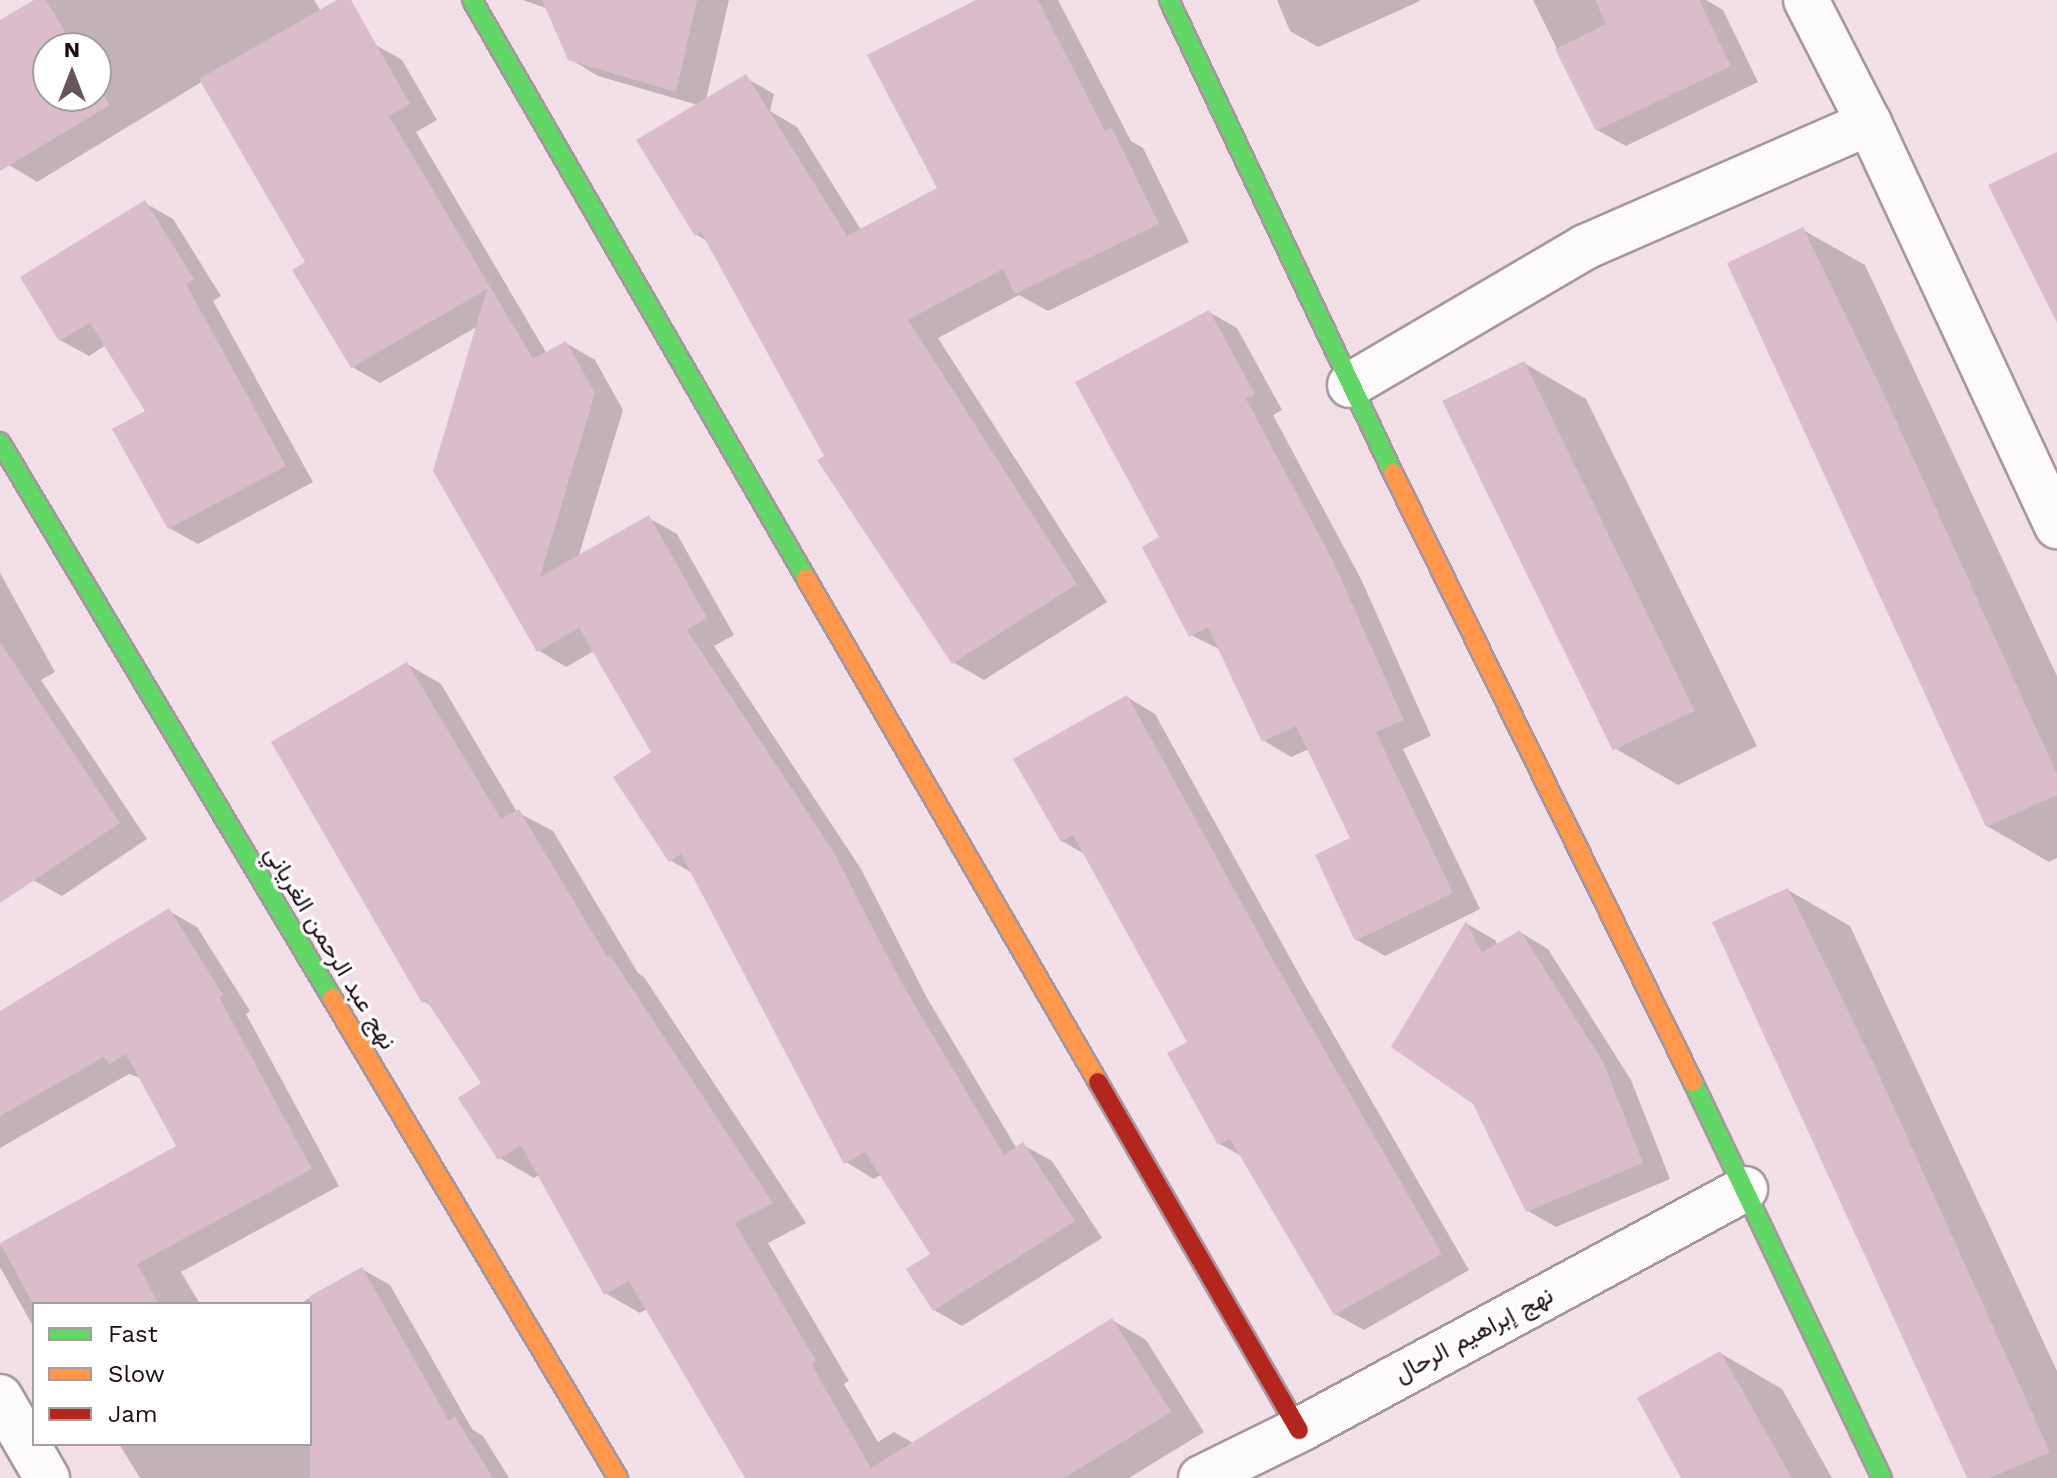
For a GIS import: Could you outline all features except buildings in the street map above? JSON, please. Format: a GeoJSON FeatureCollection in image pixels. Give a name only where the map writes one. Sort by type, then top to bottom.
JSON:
{"type":"FeatureCollection","features":[{"type":"Feature","properties":{"kind":"street"},"geometry":{"type":"LineString","coordinates":[[472,0],[1299,1430]]}},
{"type":"Feature","properties":{"kind":"street"},"geometry":{"type":"LineString","coordinates":[[1169,0],[1350,385],[1745,1189],[1882,1478]]}},
{"type":"Feature","properties":{"kind":"street"},"geometry":{"type":"LineString","coordinates":[[1806,0],[1869,123],[2057,526]]}},
{"type":"Feature","properties":{"kind":"street"},"geometry":{"type":"LineString","coordinates":[[1350,385],[1585,247],[1869,123]]}},
{"type":"Feature","properties":{"kind":"street","name":"نهج عبد الرحمن الغرياني"},"geometry":{"type":"LineString","coordinates":[[1,444],[618,1478]]}},
{"type":"Feature","properties":{"kind":"street","name":"نهج إبراهيم الرحال"},"geometry":{"type":"LineString","coordinates":[[1201,1478],[1256,1465],[1299,1430],[1745,1189]]}},
{"type":"Feature","properties":{"kind":"street"},"geometry":{"type":"LineString","coordinates":[[0,1397],[47,1478]]}},
{"type":"Feature","properties":{"kind":"traffic: fast"},"geometry":{"type":"LineString","coordinates":[[472,0],[806,578]]}},
{"type":"Feature","properties":{"kind":"traffic: fast"},"geometry":{"type":"LineString","coordinates":[[1169,0],[1393,473]]}},
{"type":"Feature","properties":{"kind":"traffic: fast"},"geometry":{"type":"LineString","coordinates":[[0,442],[332,998]]}},
{"type":"Feature","properties":{"kind":"traffic: fast"},"geometry":{"type":"LineString","coordinates":[[1693,1082],[1882,1478]]}},
{"type":"Feature","properties":{"kind":"traffic: slow"},"geometry":{"type":"LineString","coordinates":[[1393,473],[1693,1082]]}},
{"type":"Feature","properties":{"kind":"traffic: slow"},"geometry":{"type":"LineString","coordinates":[[806,578],[1098,1082]]}},
{"type":"Feature","properties":{"kind":"traffic: slow"},"geometry":{"type":"LineString","coordinates":[[332,998],[618,1478]]}},
{"type":"Feature","properties":{"kind":"traffic: jam"},"geometry":{"type":"LineString","coordinates":[[1098,1082],[1299,1430]]}}]}
